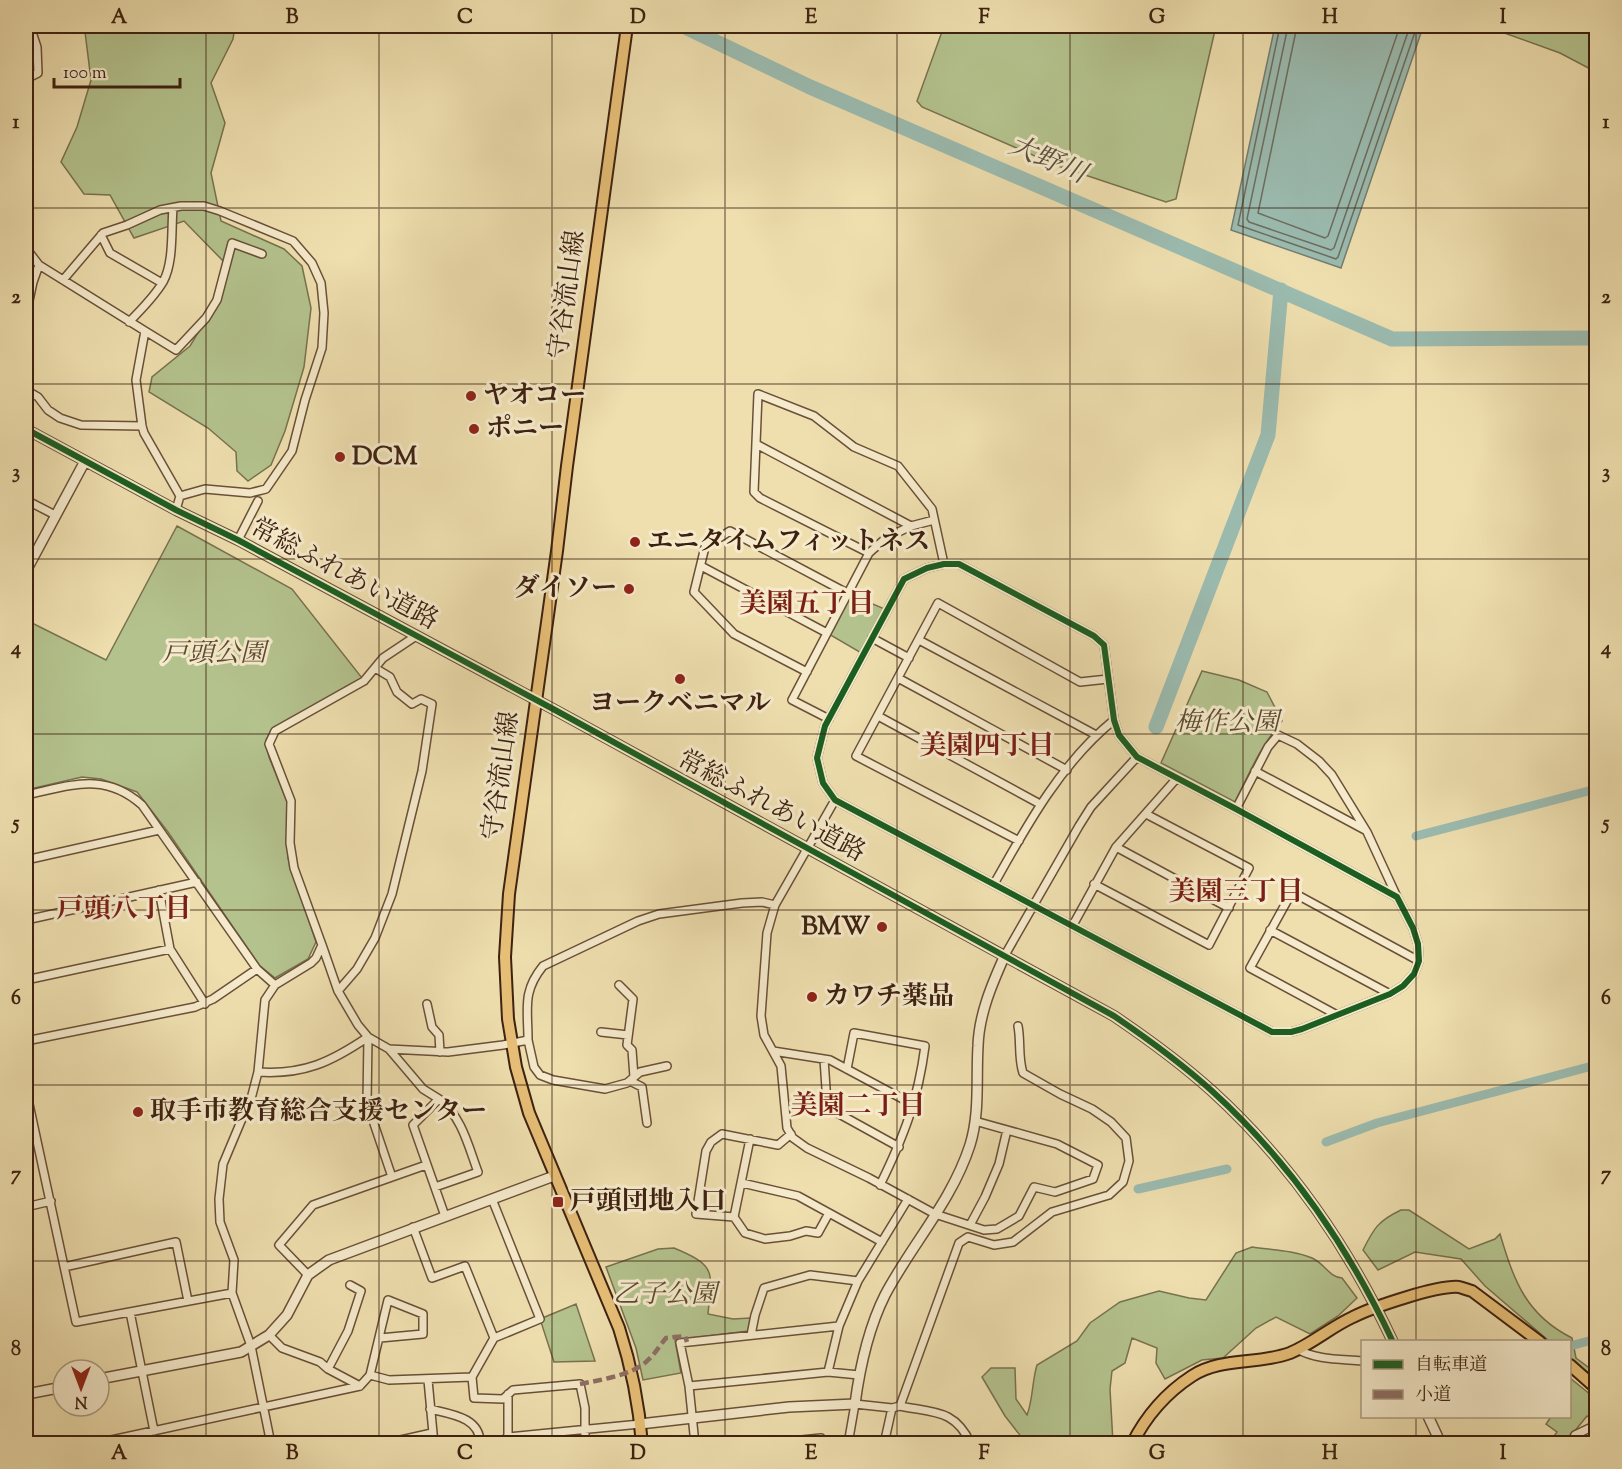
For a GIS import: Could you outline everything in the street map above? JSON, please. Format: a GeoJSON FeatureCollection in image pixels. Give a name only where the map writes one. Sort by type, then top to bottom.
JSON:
{"type":"FeatureCollection","features":[{"type":"Feature","properties":{"kind":"main road","name":"守谷流山線"},"geometry":{"type":"LineString","coordinates":[[627,26],[506,924],[506,998],[512,1044],[529,1113],[619,1328],[630,1367],[642,1443]]}},
{"type":"Feature","properties":{"kind":"main road"},"geometry":{"type":"LineString","coordinates":[[1131,1443],[1141,1426],[1161,1402],[1192,1376],[1206,1368],[1290,1353],[1353,1317],[1377,1307],[1447,1287],[1460,1287],[1480,1296],[1539,1340]]}},
{"type":"Feature","properties":{"kind":"main road"},"geometry":{"type":"LineString","coordinates":[[1571,1367],[1596,1389]]}},
{"type":"Feature","properties":{"kind":"street"},"geometry":{"type":"LineString","coordinates":[[26,79],[38,73],[37,47],[30,26]]}},
{"type":"Feature","properties":{"kind":"street"},"geometry":{"type":"LineString","coordinates":[[63,280],[103,233],[160,210],[181,206],[204,206],[293,241],[312,263],[321,283],[324,313],[322,348],[304,400],[292,451],[266,489],[250,494],[205,489],[180,496]]}},
{"type":"Feature","properties":{"kind":"street"},"geometry":{"type":"LineString","coordinates":[[129,322],[162,283],[168,267],[173,208]]}},
{"type":"Feature","properties":{"kind":"street"},"geometry":{"type":"LineString","coordinates":[[100,235],[110,253],[162,283]]}},
{"type":"Feature","properties":{"kind":"street"},"geometry":{"type":"LineString","coordinates":[[26,248],[39,265],[176,350],[206,318],[217,300],[232,243],[262,254]]}},
{"type":"Feature","properties":{"kind":"street"},"geometry":{"type":"LineString","coordinates":[[26,315],[39,265]]}},
{"type":"Feature","properties":{"kind":"street"},"geometry":{"type":"LineString","coordinates":[[145,331],[136,380],[142,426],[180,496],[176,510]]}},
{"type":"Feature","properties":{"kind":"street"},"geometry":{"type":"LineString","coordinates":[[26,390],[38,397],[48,410],[60,418],[81,425],[142,426]]}},
{"type":"Feature","properties":{"kind":"street"},"geometry":{"type":"LineString","coordinates":[[869,553],[760,498],[754,492],[758,394],[814,416],[854,447],[898,466],[932,509],[944,564]]}},
{"type":"Feature","properties":{"kind":"street","name":"常総ふれあい道路"},"geometry":{"type":"LineString","coordinates":[[26,429],[535,700],[1114,1016],[1170,1055],[1213,1092],[1275,1156],[1345,1251],[1377,1307],[1393,1340]]}},
{"type":"Feature","properties":{"kind":"street"},"geometry":{"type":"LineString","coordinates":[[756,444],[911,526]]}},
{"type":"Feature","properties":{"kind":"street"},"geometry":{"type":"LineString","coordinates":[[26,571],[85,461]]}},
{"type":"Feature","properties":{"kind":"street"},"geometry":{"type":"LineString","coordinates":[[26,500],[55,515]]}},
{"type":"Feature","properties":{"kind":"street"},"geometry":{"type":"LineString","coordinates":[[238,540],[258,501]]}},
{"type":"Feature","properties":{"kind":"street"},"geometry":{"type":"LineString","coordinates":[[829,719],[792,700],[869,553],[886,538],[911,526],[934,520]]}},
{"type":"Feature","properties":{"kind":"street"},"geometry":{"type":"LineString","coordinates":[[807,672],[734,634],[694,592],[705,547],[730,531],[848,593]]}},
{"type":"Feature","properties":{"kind":"street"},"geometry":{"type":"LineString","coordinates":[[1236,809],[1268,747],[1278,735],[1297,744],[1319,760],[1332,775],[1367,832],[1419,944],[1419,961],[1414,974],[1403,986],[1390,994],[1302,1029],[1291,1032],[1272,1032],[835,800],[823,783],[817,758],[821,738],[829,719],[904,579],[914,573],[944,564],[959,564],[1094,636],[1104,645],[1114,720],[1119,735],[1137,757],[1396,897]]}},
{"type":"Feature","properties":{"kind":"street"},"geometry":{"type":"LineString","coordinates":[[700,566],[827,633]]}},
{"type":"Feature","properties":{"kind":"street"},"geometry":{"type":"LineString","coordinates":[[1019,841],[856,756],[938,603],[1080,682],[1108,679]]}},
{"type":"Feature","properties":{"kind":"street"},"geometry":{"type":"LineString","coordinates":[[416,636],[383,658],[364,681],[275,731],[269,744],[291,801],[290,843],[294,868],[338,991],[358,1025],[368,1037],[389,1049],[423,1089],[451,1108],[478,1172],[435,1187]]}},
{"type":"Feature","properties":{"kind":"street"},"geometry":{"type":"LineString","coordinates":[[872,638],[909,658]]}},
{"type":"Feature","properties":{"kind":"street"},"geometry":{"type":"LineString","coordinates":[[919,640],[1096,735]]}},
{"type":"Feature","properties":{"kind":"street"},"geometry":{"type":"LineString","coordinates":[[338,991],[357,969],[375,938],[392,894],[422,771],[432,704],[421,699],[412,704],[398,692],[390,677],[375,668]]}},
{"type":"Feature","properties":{"kind":"street"},"geometry":{"type":"LineString","coordinates":[[898,678],[1067,771]]}},
{"type":"Feature","properties":{"kind":"street"},"geometry":{"type":"LineString","coordinates":[[878,716],[1040,804]]}},
{"type":"Feature","properties":{"kind":"street"},"geometry":{"type":"LineString","coordinates":[[994,884],[1040,804],[1096,735],[1114,720]]}},
{"type":"Feature","properties":{"kind":"street"},"geometry":{"type":"LineString","coordinates":[[848,1443],[859,1375],[870,1333],[886,1294],[964,1165],[975,1121],[980,1029],[988,995],[1005,955],[1091,807],[1137,757]]}},
{"type":"Feature","properties":{"kind":"street"},"geometry":{"type":"LineString","coordinates":[[1256,771],[1367,832]]}},
{"type":"Feature","properties":{"kind":"street"},"geometry":{"type":"LineString","coordinates":[[1073,925],[1116,847],[1177,778]]}},
{"type":"Feature","properties":{"kind":"street"},"geometry":{"type":"LineString","coordinates":[[26,795],[94,782],[108,784],[132,796],[142,804],[257,969],[274,985]]}},
{"type":"Feature","properties":{"kind":"street"},"geometry":{"type":"LineString","coordinates":[[835,800],[775,905],[767,933],[761,1016],[764,1035],[781,1066],[787,1128],[807,1148],[935,1214],[984,1230],[997,1229],[1019,1216],[1034,1187],[1054,1192],[1093,1179],[1098,1165],[1057,1144],[975,1121]]}},
{"type":"Feature","properties":{"kind":"street"},"geometry":{"type":"LineString","coordinates":[[1094,884],[1209,945],[1249,868],[1146,814]]}},
{"type":"Feature","properties":{"kind":"street"},"geometry":{"type":"LineString","coordinates":[[26,860],[159,830]]}},
{"type":"Feature","properties":{"kind":"street"},"geometry":{"type":"LineString","coordinates":[[1116,847],[1229,908]]}},
{"type":"Feature","properties":{"kind":"street"},"geometry":{"type":"LineString","coordinates":[[26,920],[197,882]]}},
{"type":"Feature","properties":{"kind":"street"},"geometry":{"type":"LineString","coordinates":[[159,890],[170,950],[205,1004]]}},
{"type":"Feature","properties":{"kind":"street"},"geometry":{"type":"LineString","coordinates":[[1337,1015],[1250,968],[1292,892],[1419,961]]}},
{"type":"Feature","properties":{"kind":"street"},"geometry":{"type":"LineString","coordinates":[[667,1066],[640,1072],[632,1079],[605,1089],[540,1076],[534,1067],[528,1040],[529,988],[533,978],[543,966],[638,921],[659,914],[742,903],[762,902],[775,905]]}},
{"type":"Feature","properties":{"kind":"street"},"geometry":{"type":"LineString","coordinates":[[1270,930],[1390,994]]}},
{"type":"Feature","properties":{"kind":"street"},"geometry":{"type":"LineString","coordinates":[[271,1443],[250,1346],[232,1293],[234,1260],[220,1222],[219,1199],[223,1164],[252,1095],[258,1072],[266,1000],[274,985],[311,963],[322,945]]}},
{"type":"Feature","properties":{"kind":"street"},"geometry":{"type":"LineString","coordinates":[[26,980],[170,950]]}},
{"type":"Feature","properties":{"kind":"street"},"geometry":{"type":"LineString","coordinates":[[26,1041],[205,1004],[257,969]]}},
{"type":"Feature","properties":{"kind":"street"},"geometry":{"type":"LineString","coordinates":[[620,985],[633,999],[627,1045],[632,1050],[632,1079]]}},
{"type":"Feature","properties":{"kind":"street"},"geometry":{"type":"LineString","coordinates":[[426,1004],[432,1027],[439,1035],[440,1052]]}},
{"type":"Feature","properties":{"kind":"street"},"geometry":{"type":"LineString","coordinates":[[884,1443],[959,1243],[968,1237],[994,1245],[1013,1242],[1052,1212],[1109,1195],[1123,1182],[1129,1161],[1126,1138],[1111,1122],[1092,1109],[1023,1073],[1020,1062],[1021,1043],[1018,1026]]}},
{"type":"Feature","properties":{"kind":"street"},"geometry":{"type":"LineString","coordinates":[[601,1032],[628,1035]]}},
{"type":"Feature","properties":{"kind":"street"},"geometry":{"type":"LineString","coordinates":[[848,1069],[854,1032],[925,1046],[914,1105],[899,1147],[879,1185]]}},
{"type":"Feature","properties":{"kind":"street"},"geometry":{"type":"LineString","coordinates":[[258,1072],[289,1073],[309,1068],[348,1051],[368,1037]]}},
{"type":"Feature","properties":{"kind":"street"},"geometry":{"type":"LineString","coordinates":[[368,1037],[367,1103],[392,1177]]}},
{"type":"Feature","properties":{"kind":"street"},"geometry":{"type":"LineString","coordinates":[[389,1049],[440,1052],[512,1044],[528,1040]]}},
{"type":"Feature","properties":{"kind":"street"},"geometry":{"type":"LineString","coordinates":[[773,1051],[824,1059],[848,1069],[914,1105]]}},
{"type":"Feature","properties":{"kind":"street"},"geometry":{"type":"LineString","coordinates":[[824,1059],[827,1103],[832,1110],[899,1147]]}},
{"type":"Feature","properties":{"kind":"street"},"geometry":{"type":"LineString","coordinates":[[632,1079],[642,1087],[647,1123]]}},
{"type":"Feature","properties":{"kind":"street"},"geometry":{"type":"LineString","coordinates":[[26,1090],[76,1322],[232,1293]]}},
{"type":"Feature","properties":{"kind":"street"},"geometry":{"type":"LineString","coordinates":[[439,1099],[413,1125],[445,1216]]}},
{"type":"Feature","properties":{"kind":"street"},"geometry":{"type":"LineString","coordinates":[[970,1225],[986,1197],[999,1164],[1007,1130]]}},
{"type":"Feature","properties":{"kind":"street"},"geometry":{"type":"LineString","coordinates":[[734,1217],[696,1214],[706,1151],[711,1142],[722,1134],[778,1145],[791,1134]]}},
{"type":"Feature","properties":{"kind":"street"},"geometry":{"type":"LineString","coordinates":[[750,1139],[734,1217],[745,1233],[765,1239],[790,1236],[806,1230],[818,1233],[829,1213]]}},
{"type":"Feature","properties":{"kind":"street"},"geometry":{"type":"LineString","coordinates":[[308,1275],[279,1245],[313,1205],[426,1165]]}},
{"type":"Feature","properties":{"kind":"street"},"geometry":{"type":"LineString","coordinates":[[111,1377],[241,1352],[269,1335],[286,1315],[308,1275],[329,1260],[554,1176]]}},
{"type":"Feature","properties":{"kind":"street"},"geometry":{"type":"LineString","coordinates":[[742,1183],[798,1196],[882,1242]]}},
{"type":"Feature","properties":{"kind":"street"},"geometry":{"type":"LineString","coordinates":[[492,1199],[540,1319],[494,1338],[472,1377],[474,1398],[503,1399],[513,1390],[580,1384],[585,1408],[585,1443]]}},
{"type":"Feature","properties":{"kind":"street"},"geometry":{"type":"LineString","coordinates":[[828,1372],[839,1326],[858,1281],[908,1199]]}},
{"type":"Feature","properties":{"kind":"street"},"geometry":{"type":"LineString","coordinates":[[26,1207],[51,1201]]}},
{"type":"Feature","properties":{"kind":"street"},"geometry":{"type":"LineString","coordinates":[[413,1227],[432,1278],[465,1266],[494,1338]]}},
{"type":"Feature","properties":{"kind":"street"},"geometry":{"type":"LineString","coordinates":[[64,1267],[176,1242],[188,1300]]}},
{"type":"Feature","properties":{"kind":"street"},"geometry":{"type":"LineString","coordinates":[[752,1335],[755,1315],[764,1287],[810,1275],[858,1281]]}},
{"type":"Feature","properties":{"kind":"street"},"geometry":{"type":"LineString","coordinates":[[328,1370],[348,1331],[361,1291],[350,1285]]}},
{"type":"Feature","properties":{"kind":"street"},"geometry":{"type":"LineString","coordinates":[[93,1443],[360,1386],[370,1375],[388,1300],[423,1314],[423,1334],[380,1338]]}},
{"type":"Feature","properties":{"kind":"street"},"geometry":{"type":"LineString","coordinates":[[130,1312],[154,1431]]}},
{"type":"Feature","properties":{"kind":"street"},"geometry":{"type":"LineString","coordinates":[[695,1443],[689,1386],[680,1342],[839,1326]]}},
{"type":"Feature","properties":{"kind":"street"},"geometry":{"type":"LineString","coordinates":[[269,1335],[282,1348],[320,1362],[328,1370],[360,1386]]}},
{"type":"Feature","properties":{"kind":"street"},"geometry":{"type":"LineString","coordinates":[[1297,1349],[1305,1354],[1323,1358],[1361,1361]]}},
{"type":"Feature","properties":{"kind":"street"},"geometry":{"type":"LineString","coordinates":[[689,1386],[828,1372],[859,1375]]}},
{"type":"Feature","properties":{"kind":"street"},"geometry":{"type":"LineString","coordinates":[[370,1375],[389,1380],[472,1377]]}},
{"type":"Feature","properties":{"kind":"street"},"geometry":{"type":"LineString","coordinates":[[26,1376],[26,1396],[51,1390]]}},
{"type":"Feature","properties":{"kind":"street"},"geometry":{"type":"LineString","coordinates":[[428,1380],[434,1443]]}},
{"type":"Feature","properties":{"kind":"street"},"geometry":{"type":"LineString","coordinates":[[508,1394],[508,1440],[585,1429],[789,1407],[855,1404],[896,1407],[950,1416],[958,1422],[971,1443]]}},
{"type":"Feature","properties":{"kind":"street"},"geometry":{"type":"LineString","coordinates":[[430,1410],[460,1416],[474,1425],[481,1439],[480,1443]]}},
{"type":"Feature","properties":{"kind":"street"},"geometry":{"type":"LineString","coordinates":[[1429,1418],[1441,1443]]}},
{"type":"Feature","properties":{"kind":"street"},"geometry":{"type":"LineString","coordinates":[[1570,1443],[1575,1435],[1596,1425]]}},
{"type":"Feature","properties":{"kind":"street"},"geometry":{"type":"LineString","coordinates":[[383,1443],[432,1433]]}},
{"type":"Feature","properties":{"kind":"street"},"geometry":{"type":"LineString","coordinates":[[546,1434],[546,1443]]}},
{"type":"Feature","properties":{"kind":"street"},"geometry":{"type":"LineString","coordinates":[[762,1443],[821,1438],[817,1443]]}},
{"type":"Feature","properties":{"kind":"green space"},"geometry":{"type":"Polygon","coordinates":[[[88,26],[235,26],[233,39],[211,83],[225,123],[211,173],[221,221],[284,249],[302,266],[311,308],[304,367],[285,431],[271,465],[248,481],[237,471],[236,452],[208,428],[149,392],[152,377],[190,346],[212,310],[227,265],[184,221],[134,238],[110,195],[84,194],[61,162],[77,127],[91,80],[85,32],[88,26]]]}},
{"type":"Feature","properties":{"kind":"green space"},"geometry":{"type":"Polygon","coordinates":[[[944,26],[1216,26],[1176,199],[1166,202],[1058,166],[922,107],[917,101],[944,26]]]}},
{"type":"Feature","properties":{"kind":"green space"},"geometry":{"type":"Polygon","coordinates":[[[1485,26],[1596,26],[1596,72],[1560,53],[1485,26]]]}},
{"type":"Feature","properties":{"kind":"green space","name":"戸頭公園"},"geometry":{"type":"Polygon","coordinates":[[[177,526],[292,589],[362,678],[272,729],[266,740],[269,757],[288,804],[288,858],[316,942],[308,959],[275,978],[259,965],[168,832],[137,792],[101,779],[82,777],[26,790],[26,620],[106,660],[177,526]]]}},
{"type":"Feature","properties":{"kind":"green space"},"geometry":{"type":"Polygon","coordinates":[[[847,593],[887,610],[863,654],[827,633],[847,593]]]}},
{"type":"Feature","properties":{"kind":"green space","name":"梅作公園"},"geometry":{"type":"Polygon","coordinates":[[[1202,671],[1239,680],[1267,692],[1282,721],[1250,770],[1235,802],[1161,763],[1202,671]]]}},
{"type":"Feature","properties":{"kind":"green space"},"geometry":{"type":"Polygon","coordinates":[[[1401,1210],[1409,1210],[1469,1249],[1495,1239],[1500,1234],[1511,1267],[1524,1295],[1543,1319],[1572,1338],[1576,1358],[1596,1373],[1596,1379],[1571,1359],[1571,1340],[1548,1340],[1485,1286],[1461,1259],[1415,1252],[1378,1270],[1363,1250],[1370,1236],[1387,1218],[1401,1210]]]}},
{"type":"Feature","properties":{"kind":"green space"},"geometry":{"type":"Polygon","coordinates":[[[1252,1247],[1290,1252],[1312,1258],[1337,1277],[1342,1278],[1357,1298],[1338,1316],[1310,1334],[1276,1317],[1256,1328],[1223,1358],[1202,1360],[1165,1379],[1156,1363],[1157,1348],[1132,1338],[1125,1363],[1112,1371],[1110,1389],[1113,1443],[1026,1443],[1005,1416],[982,1377],[991,1368],[1015,1368],[1016,1399],[1027,1415],[1037,1365],[1077,1341],[1090,1323],[1120,1302],[1159,1291],[1206,1300],[1236,1253],[1252,1247]]]}},
{"type":"Feature","properties":{"kind":"green space","name":"乙子公園"},"geometry":{"type":"Polygon","coordinates":[[[674,1248],[698,1260],[709,1272],[708,1314],[733,1319],[750,1318],[749,1331],[675,1340],[681,1373],[643,1380],[636,1348],[606,1267],[658,1249],[674,1248]]]}},
{"type":"Feature","properties":{"kind":"green space"},"geometry":{"type":"Polygon","coordinates":[[[576,1304],[595,1361],[554,1362],[540,1319],[576,1304]]]}},
{"type":"Feature","properties":{"kind":"green space"},"geometry":{"type":"Polygon","coordinates":[[[1571,1379],[1596,1399],[1596,1422],[1587,1416],[1565,1443],[1549,1443],[1557,1432],[1546,1424],[1550,1418],[1571,1418],[1571,1379]]]}},
{"type":"Feature","properties":{"kind":"water"},"geometry":{"type":"Polygon","coordinates":[[[1275,26],[1423,27],[1341,268],[1231,230],[1275,26]]]}},
{"type":"Feature","properties":{"kind":"waterway","name":"大野川"},"geometry":{"type":"LineString","coordinates":[[683,26],[810,87],[1392,339],[1596,338]]}},
{"type":"Feature","properties":{"kind":"waterway"},"geometry":{"type":"LineString","coordinates":[[1156,727],[1268,435],[1281,290]]}},
{"type":"Feature","properties":{"kind":"waterway"},"geometry":{"type":"LineString","coordinates":[[1416,836],[1596,789]]}},
{"type":"Feature","properties":{"kind":"waterway"},"geometry":{"type":"LineString","coordinates":[[1326,1142],[1377,1123],[1596,1065]]}},
{"type":"Feature","properties":{"kind":"waterway"},"geometry":{"type":"LineString","coordinates":[[1138,1189],[1227,1169]]}},
{"type":"Feature","properties":{"kind":"waterway"},"geometry":{"type":"LineString","coordinates":[[1571,1346],[1596,1339]]}},
{"type":"Feature","properties":{"kind":"marked path"},"geometry":{"type":"LineString","coordinates":[[580,1384],[634,1370],[651,1358],[666,1338],[685,1336],[687,1342]]}},
{"type":"Feature","properties":{"kind":"cycle path"},"geometry":{"type":"LineString","coordinates":[[26,429],[555,710],[1114,1016],[1212,1091],[1240,1118],[1292,1176],[1337,1240],[1376,1307],[1392,1340]]}},
{"type":"Feature","properties":{"kind":"cycle path"},"geometry":{"type":"LineString","coordinates":[[944,564],[959,564],[1094,636],[1104,645],[1114,720],[1119,735],[1137,757],[1397,897],[1413,928],[1418,944],[1419,961],[1414,974],[1403,986],[1390,994],[1302,1029],[1291,1032],[1272,1032],[835,800],[823,783],[817,758],[825,726],[904,579],[927,568],[944,564]]}},
{"type":"Feature","properties":{"kind":"place","name":"ヤオコー"},"geometry":{"type":"Point","coordinates":[471,396]}},
{"type":"Feature","properties":{"kind":"place","name":"ポニー"},"geometry":{"type":"Point","coordinates":[474,429]}},
{"type":"Feature","properties":{"kind":"place","name":"DCM"},"geometry":{"type":"Point","coordinates":[340,457]}},
{"type":"Feature","properties":{"kind":"place","name":"エニタイムフィットネス"},"geometry":{"type":"Point","coordinates":[635,542]}},
{"type":"Feature","properties":{"kind":"place","name":"ダイソー"},"geometry":{"type":"Point","coordinates":[629,589]}},
{"type":"Feature","properties":{"kind":"place","name":"ヨークベニマル"},"geometry":{"type":"Point","coordinates":[680,679]}},
{"type":"Feature","properties":{"kind":"place","name":"BMW"},"geometry":{"type":"Point","coordinates":[882,927]}},
{"type":"Feature","properties":{"kind":"place","name":"カワチ薬品"},"geometry":{"type":"Point","coordinates":[812,997]}},
{"type":"Feature","properties":{"kind":"place","name":"取手市教育総合支援センター"},"geometry":{"type":"Point","coordinates":[138,1112]}},
{"type":"Feature","properties":{"kind":"place","name":"戸頭団地入口"},"geometry":{"type":"Point","coordinates":[558,1202]}},
{"type":"Feature","properties":{"kind":"district","name":"美園五丁目"},"geometry":{"type":"Point","coordinates":[807,605]}},
{"type":"Feature","properties":{"kind":"district","name":"美園四丁目"},"geometry":{"type":"Point","coordinates":[987,747]}},
{"type":"Feature","properties":{"kind":"district","name":"美園三丁目"},"geometry":{"type":"Point","coordinates":[1236,893]}},
{"type":"Feature","properties":{"kind":"district","name":"戸頭八丁目"},"geometry":{"type":"Point","coordinates":[124,910]}},
{"type":"Feature","properties":{"kind":"district","name":"美園二丁目"},"geometry":{"type":"Point","coordinates":[858,1107]}}]}
